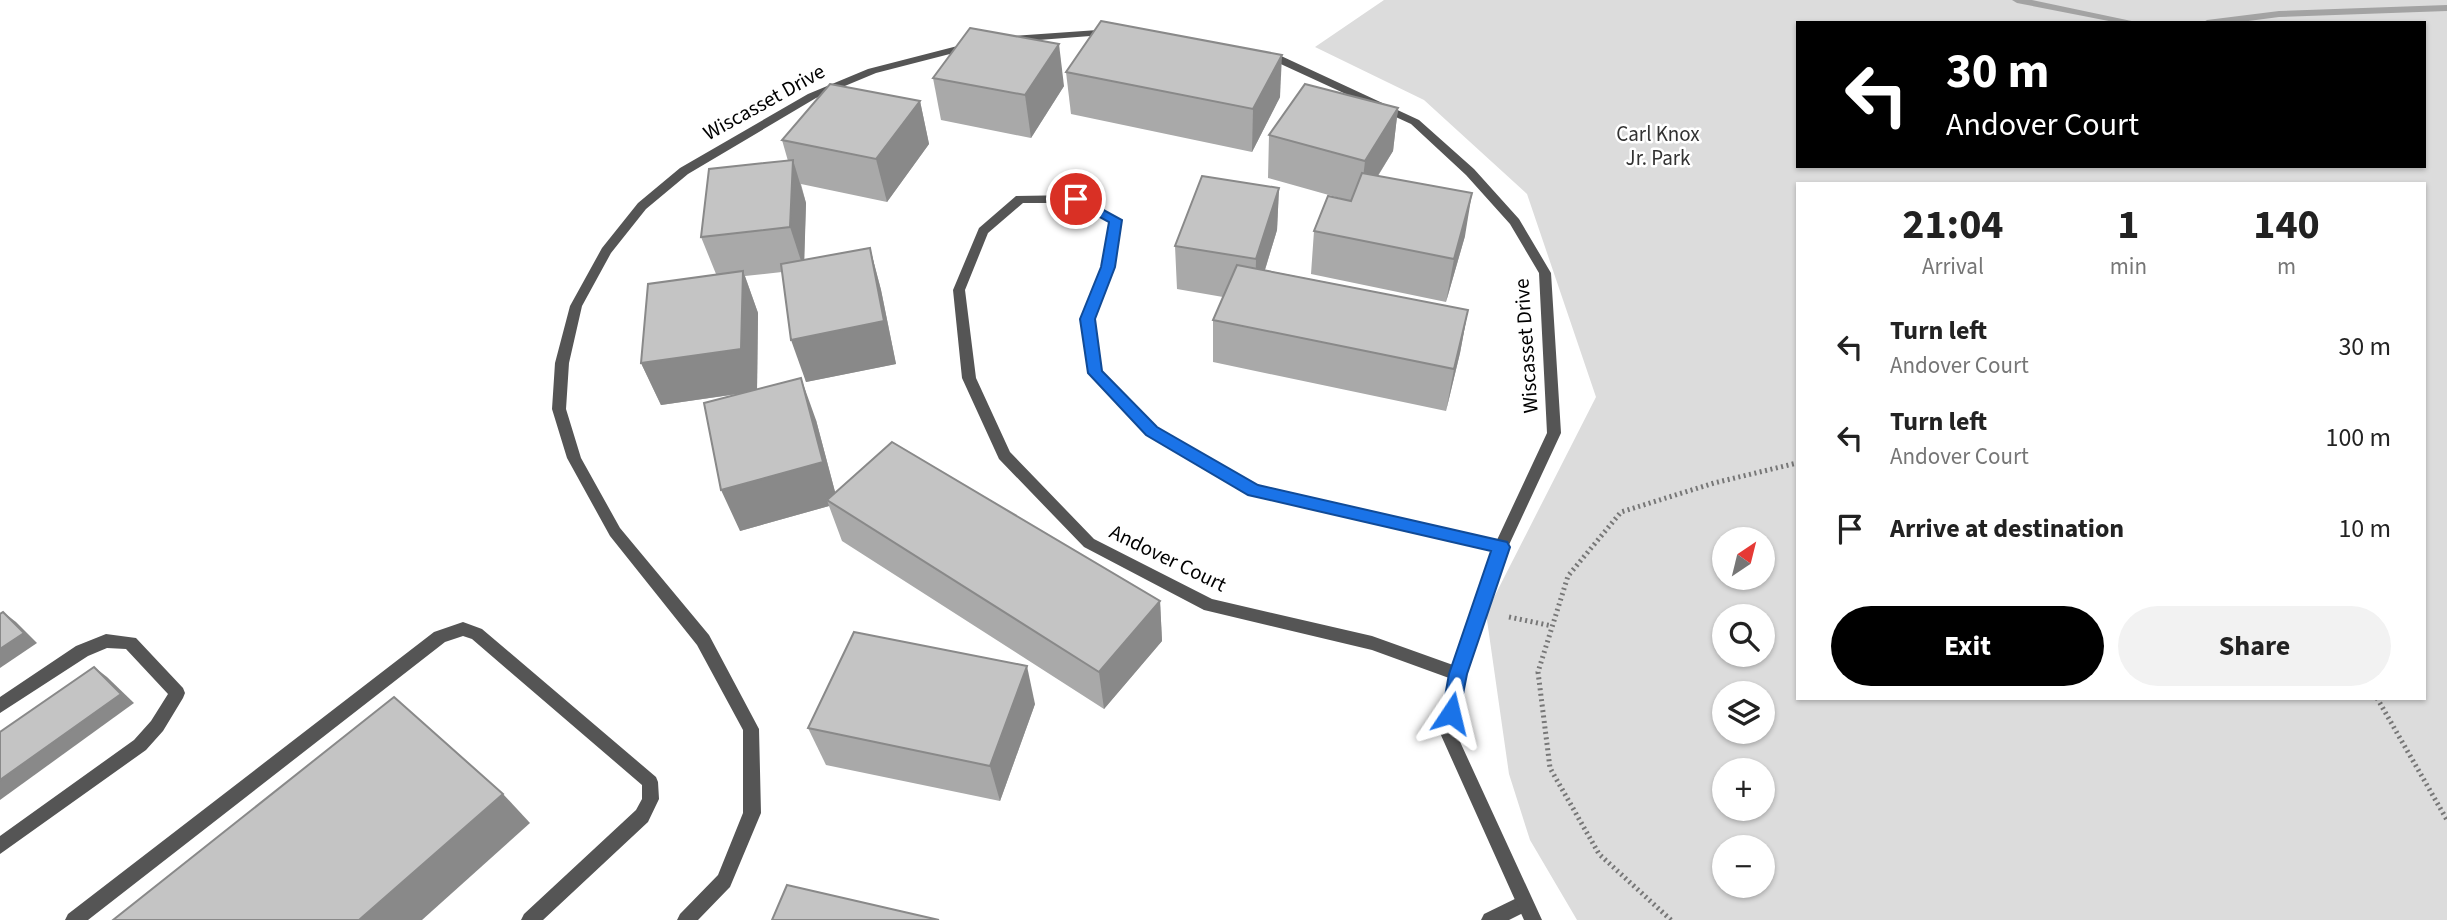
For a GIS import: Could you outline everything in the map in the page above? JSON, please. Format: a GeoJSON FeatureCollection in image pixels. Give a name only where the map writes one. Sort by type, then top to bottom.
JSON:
{"type":"FeatureCollection","features":[{"type":"Feature","properties":{"kind":"street","name":"Wiscasset Drive"},"geometry":{"type":"LineString","coordinates":[[687,920],[724,881],[752,813],[751,729],[703,640],[615,532],[574,458],[559,409],[562,363],[576,306],[606,251],[642,206],[684,171],[812,96],[872,71],[943,51],[1015,37],[1124,32]]}},
{"type":"Feature","properties":{"kind":"street","name":"Wiscasset Drive"},"geometry":{"type":"LineString","coordinates":[[1249,53],[1275,57],[1415,122],[1470,172],[1515,222],[1545,273],[1554,433],[1501,547],[1458,674],[1448,733],[1528,912]]}},
{"type":"Feature","properties":{"kind":"street","name":"Andover Court"},"geometry":{"type":"LineString","coordinates":[[1458,674],[1371,643],[1209,606],[1089,543],[1004,454],[969,378],[959,290],[983,230],[1020,199],[1076,199],[1116,220],[1108,267],[1087,319],[1095,373],[1152,431],[1254,491],[1501,547]]}},
{"type":"Feature","properties":{"kind":"street"},"geometry":{"type":"LineString","coordinates":[[74,920],[440,637],[463,629],[477,634],[650,782],[650,799],[642,816],[530,920]]}},
{"type":"Feature","properties":{"kind":"street"},"geometry":{"type":"LineString","coordinates":[[0,706],[82,651],[106,641],[130,643],[177,693],[157,726],[140,744],[0,846]]}},
{"type":"Feature","properties":{"kind":"street"},"geometry":{"type":"LineString","coordinates":[[1489,920],[1528,912]]}},
{"type":"Feature","properties":{"kind":"path"},"geometry":{"type":"LineString","coordinates":[[1671,920],[1599,854],[1549,768],[1538,672],[1568,576],[1621,512],[1714,483],[1796,463]]}},
{"type":"Feature","properties":{"kind":"path"},"geometry":{"type":"LineString","coordinates":[[1479,611],[1552,626]]}},
{"type":"Feature","properties":{"kind":"path"},"geometry":{"type":"LineString","coordinates":[[2378,700],[2447,820]]}},
{"type":"Feature","properties":{"kind":"green space","name":"Carl Knox Jr. Park"},"geometry":{"type":"Polygon","coordinates":[[[1384,0],[2447,0],[2447,920],[1577,920],[1530,840],[1509,774],[1486,613],[1596,397],[1527,194],[1424,100],[1315,47],[1384,0]]]}},
{"type":"Feature","properties":{"kind":"building"},"geometry":{"type":"Polygon","coordinates":[[[1101,21],[1282,55],[1253,109],[1066,72],[1101,21]]]}},
{"type":"Feature","properties":{"kind":"building"},"geometry":{"type":"Polygon","coordinates":[[[970,28],[1059,44],[1025,95],[933,78],[970,28]]]}},
{"type":"Feature","properties":{"kind":"building"},"geometry":{"type":"Polygon","coordinates":[[[830,84],[920,101],[876,159],[782,140],[830,84]]]}},
{"type":"Feature","properties":{"kind":"building"},"geometry":{"type":"Polygon","coordinates":[[[1305,84],[1398,108],[1365,161],[1269,135],[1305,84]]]}},
{"type":"Feature","properties":{"kind":"building"},"geometry":{"type":"Polygon","coordinates":[[[793,160],[790,227],[701,237],[709,169],[793,160]]]}},
{"type":"Feature","properties":{"kind":"building"},"geometry":{"type":"Polygon","coordinates":[[[1362,173],[1472,193],[1454,259],[1314,231],[1328,196],[1351,201],[1362,173]]]}},
{"type":"Feature","properties":{"kind":"building"},"geometry":{"type":"Polygon","coordinates":[[[1202,176],[1279,188],[1256,259],[1175,246],[1202,176]]]}},
{"type":"Feature","properties":{"kind":"building"},"geometry":{"type":"Polygon","coordinates":[[[870,248],[884,321],[791,340],[781,264],[870,248]]]}},
{"type":"Feature","properties":{"kind":"building"},"geometry":{"type":"Polygon","coordinates":[[[1237,265],[1468,310],[1454,369],[1213,320],[1237,265]]]}},
{"type":"Feature","properties":{"kind":"building"},"geometry":{"type":"Polygon","coordinates":[[[743,271],[741,349],[641,363],[648,284],[743,271]]]}},
{"type":"Feature","properties":{"kind":"building"},"geometry":{"type":"Polygon","coordinates":[[[801,378],[823,462],[721,490],[704,403],[801,378]]]}},
{"type":"Feature","properties":{"kind":"building"},"geometry":{"type":"Polygon","coordinates":[[[892,442],[1160,601],[1099,672],[827,500],[892,442]]]}},
{"type":"Feature","properties":{"kind":"building"},"geometry":{"type":"Polygon","coordinates":[[[3,612],[24,633],[0,649],[0,614],[3,612]]]}},
{"type":"Feature","properties":{"kind":"building"},"geometry":{"type":"Polygon","coordinates":[[[854,632],[1027,666],[990,766],[808,728],[854,632]]]}},
{"type":"Feature","properties":{"kind":"building"},"geometry":{"type":"Polygon","coordinates":[[[94,667],[121,694],[0,780],[0,732],[94,667]]]}},
{"type":"Feature","properties":{"kind":"building"},"geometry":{"type":"Polygon","coordinates":[[[394,697],[503,794],[359,920],[113,920],[394,697]]]}},
{"type":"Feature","properties":{"kind":"building"},"geometry":{"type":"Polygon","coordinates":[[[787,885],[939,920],[772,920],[787,885]]]}},
{"type":"Feature","properties":{"kind":"waterway"},"geometry":{"type":"LineString","coordinates":[[2017,0],[2126,21]]}},
{"type":"Feature","properties":{"kind":"waterway"},"geometry":{"type":"LineString","coordinates":[[2223,21],[2279,14],[2447,8]]}},
{"type":"Feature","properties":{"kind":"route"},"geometry":{"type":"LineString","coordinates":[[1076,199],[1116,220],[1108,267],[1087,319],[1095,373],[1152,431],[1254,491],[1501,547],[1458,674],[1451,713]]}}]}
